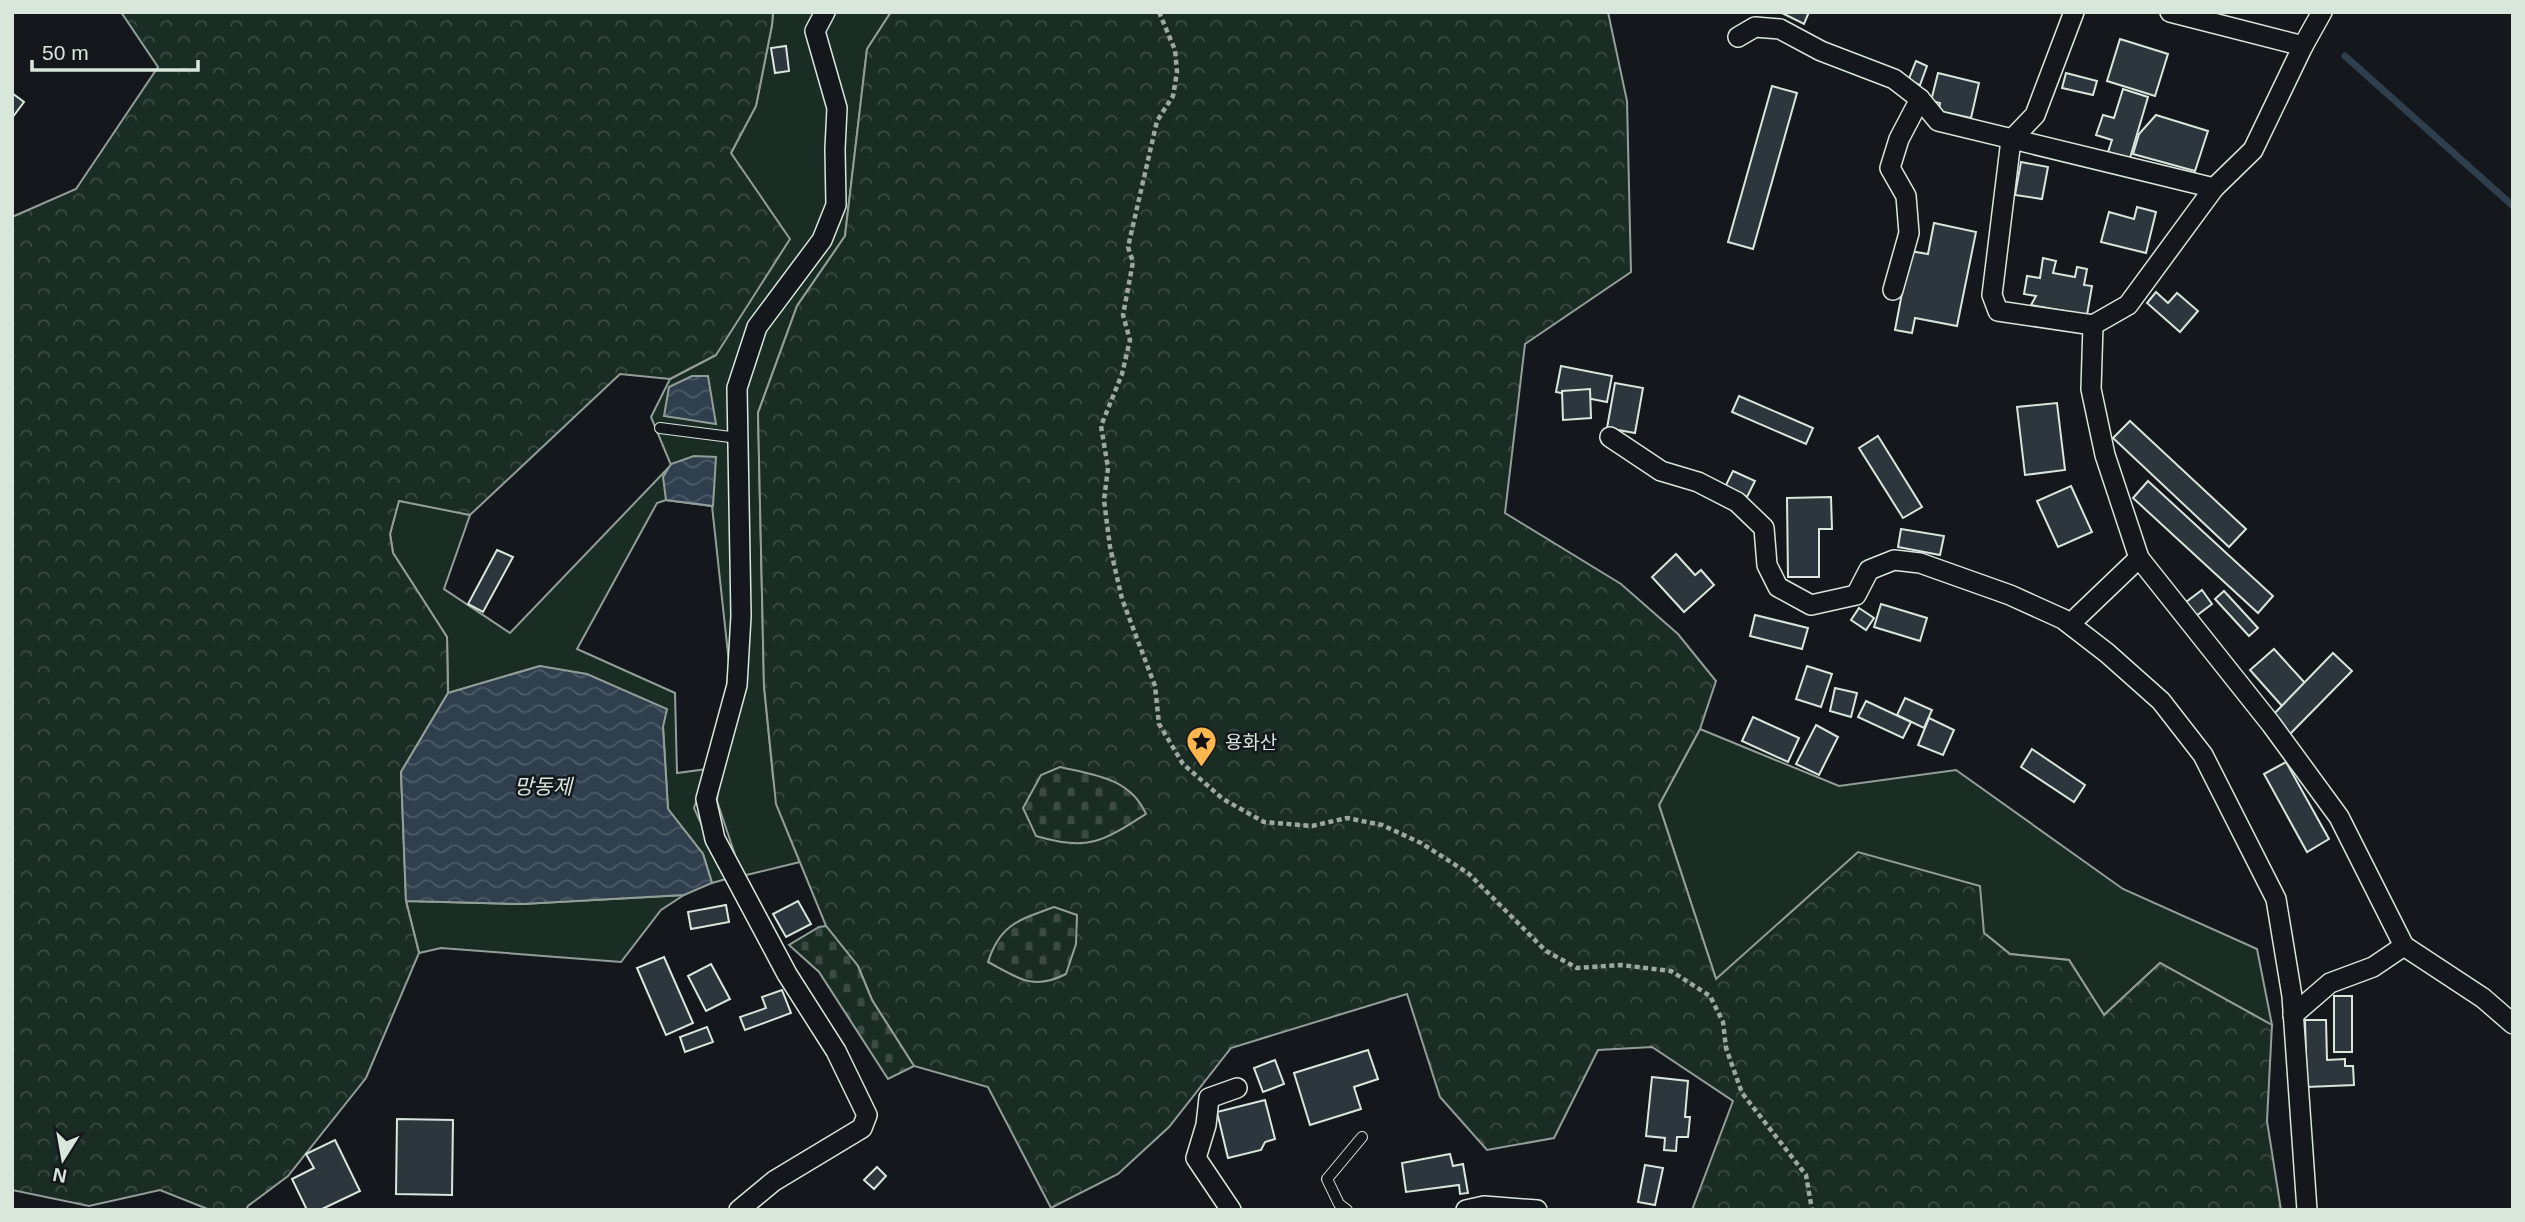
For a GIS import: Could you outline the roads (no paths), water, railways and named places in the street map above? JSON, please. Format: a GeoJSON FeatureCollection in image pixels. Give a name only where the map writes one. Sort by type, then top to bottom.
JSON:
{"type":"FeatureCollection","features":[{"type":"Feature","properties":{"kind":"street"},"geometry":{"type":"LineString","coordinates":[[739,1210],[774,1181],[862,1128],[867,1115],[836,1051],[787,974],[715,839],[706,799],[737,685],[741,616],[737,388],[757,327],[822,240],[836,205],[837,108],[815,31],[825,12]]}},
{"type":"Feature","properties":{"kind":"street"},"geometry":{"type":"LineString","coordinates":[[2074,12],[2035,115],[2011,140],[1992,295],[1998,311],[2093,326],[2128,305],[2214,188],[2253,150],[2322,12]]}},
{"type":"Feature","properties":{"kind":"street"},"geometry":{"type":"LineString","coordinates":[[2170,12],[2303,46]]}},
{"type":"Feature","properties":{"kind":"street"},"geometry":{"type":"LineString","coordinates":[[1738,37],[1755,27],[1780,29],[1821,51],[1894,79],[1920,99],[1938,121],[2214,188]]}},
{"type":"Feature","properties":{"kind":"street"},"geometry":{"type":"LineString","coordinates":[[1893,290],[1909,233],[1906,195],[1890,168],[1899,139],[1920,99]]}},
{"type":"Feature","properties":{"kind":"street"},"geometry":{"type":"LineString","coordinates":[[2093,326],[2091,389],[2105,455],[2139,558],[2271,724],[2339,817],[2404,946],[2483,998],[2513,1024]]}},
{"type":"Feature","properties":{"kind":"street"},"geometry":{"type":"LineString","coordinates":[[1610,437],[1661,471],[1698,482],[1737,502],[1764,528],[1767,565],[1778,587],[1811,605],[1856,595],[1869,570],[1894,560],[1920,563],[2010,595],[2070,624],[2161,701],[2203,755],[2276,900],[2292,996],[2307,1210]]}},
{"type":"Feature","properties":{"kind":"street"},"geometry":{"type":"LineString","coordinates":[[2070,624],[2139,558]]}},
{"type":"Feature","properties":{"kind":"street"},"geometry":{"type":"LineString","coordinates":[[2292,1015],[2330,983],[2373,967],[2404,946]]}},
{"type":"Feature","properties":{"kind":"street"},"geometry":{"type":"LineString","coordinates":[[1231,1210],[1196,1158],[1206,1125],[1209,1098],[1237,1088]]}},
{"type":"Feature","properties":{"kind":"street"},"geometry":{"type":"LineString","coordinates":[[1466,1210],[1484,1206],[1537,1210]]}},
{"type":"Feature","properties":{"kind":"lane"},"geometry":{"type":"LineString","coordinates":[[660,428],[738,438]]}},
{"type":"Feature","properties":{"kind":"lane"},"geometry":{"type":"LineString","coordinates":[[1347,1210],[1339,1204],[1327,1179],[1362,1137]]}},
{"type":"Feature","properties":{"kind":"water"},"geometry":{"type":"Polygon","coordinates":[[[692,376],[708,376],[716,424],[664,416],[669,387],[692,376]]]}},
{"type":"Feature","properties":{"kind":"water"},"geometry":{"type":"Polygon","coordinates":[[[694,456],[716,457],[713,506],[666,500],[663,477],[671,464],[694,456]]]}},
{"type":"Feature","properties":{"kind":"water","name":"망동제"},"geometry":{"type":"Polygon","coordinates":[[[540,666],[587,674],[667,709],[663,727],[668,809],[703,854],[712,883],[684,895],[522,904],[406,901],[401,772],[448,693],[540,666]]]}},
{"type":"Feature","properties":{"kind":"waterway"},"geometry":{"type":"LineString","coordinates":[[2345,56],[2513,206]]}},
{"type":"Feature","properties":{"kind":"place","name":"용화산"},"geometry":{"type":"Point","coordinates":[1202,769]}}]}
